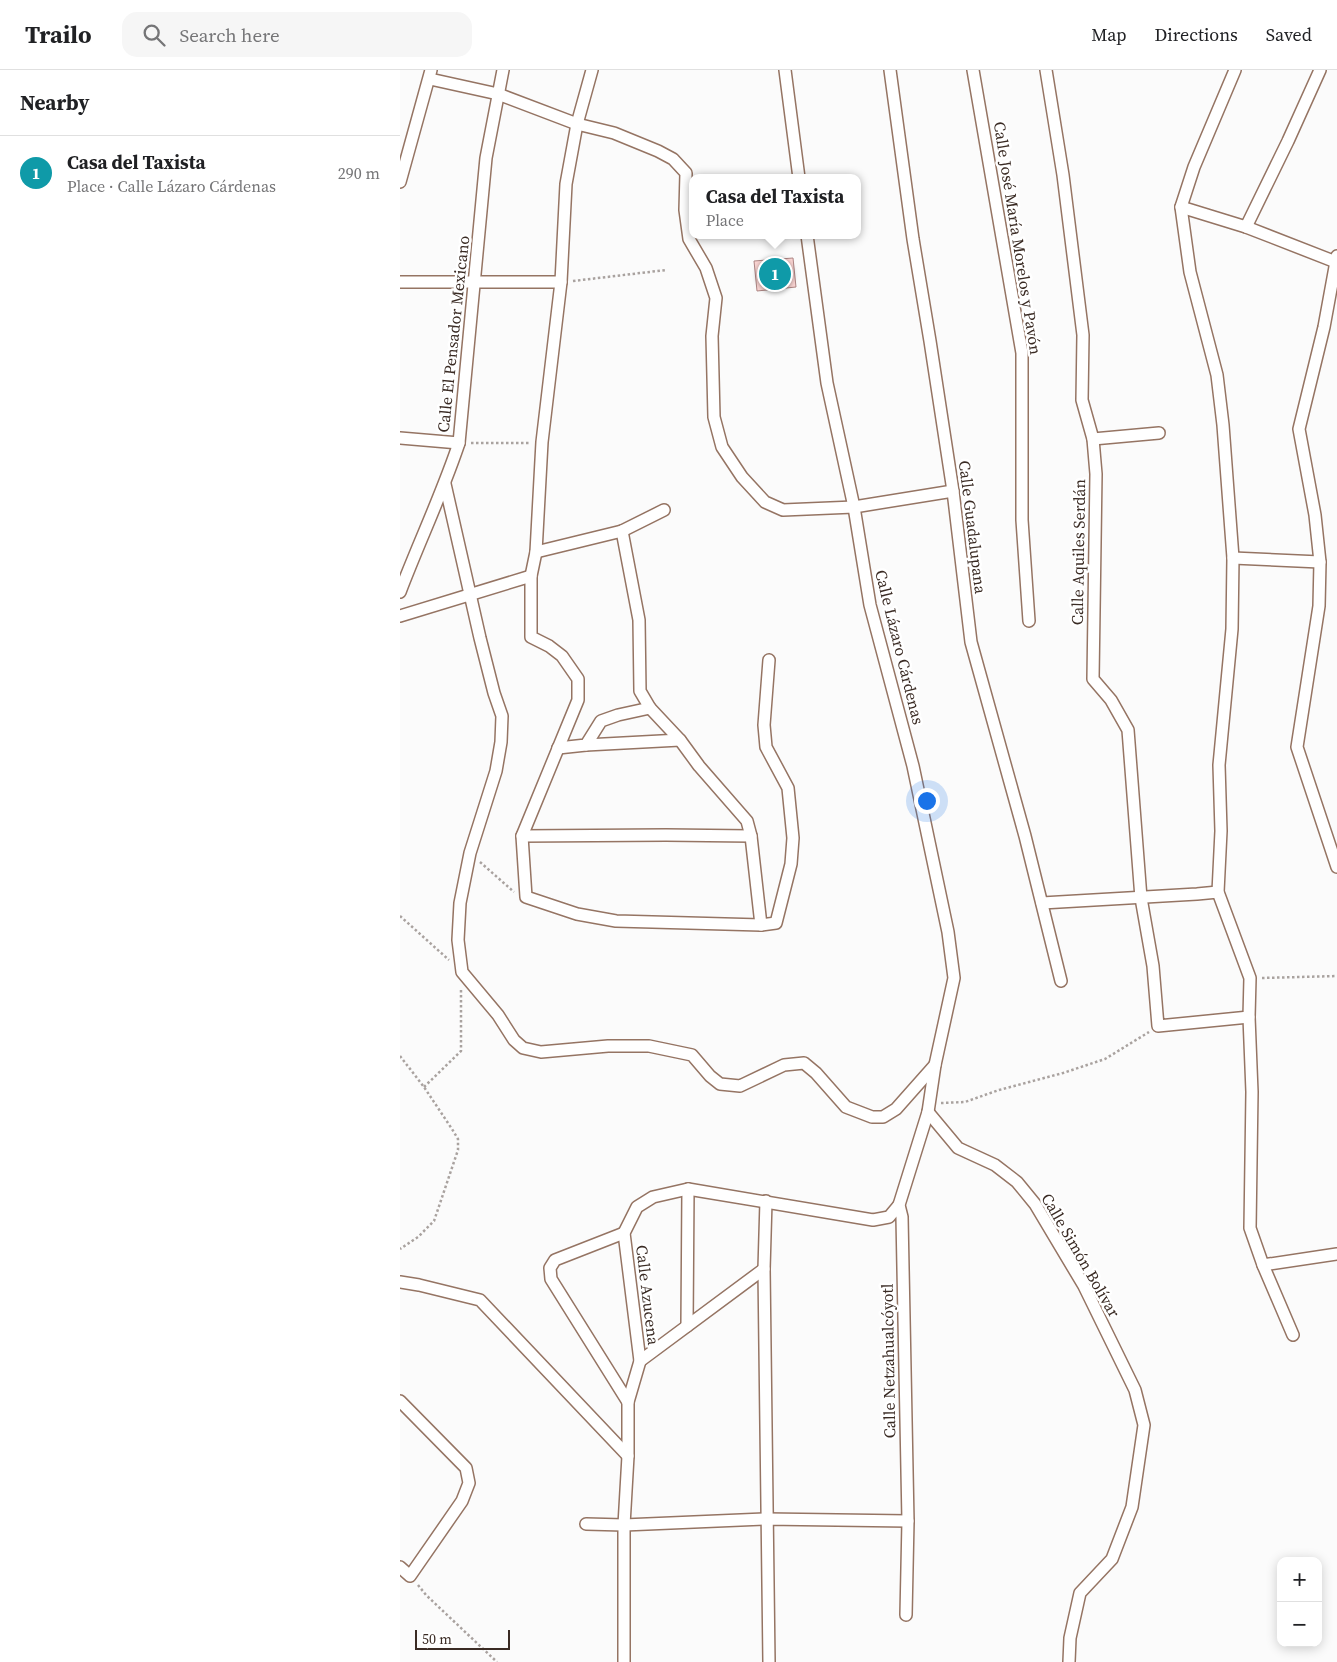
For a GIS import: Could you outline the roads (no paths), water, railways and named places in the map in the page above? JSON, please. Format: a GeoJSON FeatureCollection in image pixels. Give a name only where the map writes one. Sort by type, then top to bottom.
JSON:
{"type":"FeatureCollection","features":[{"type":"Feature","properties":{"kind":"street","name":"Calle El Pensador Mexicano"},"geometry":{"type":"LineString","coordinates":[[400,592],[429,517],[445,484],[459,444],[486,158],[503,70]]}},
{"type":"Feature","properties":{"kind":"street"},"geometry":{"type":"LineString","coordinates":[[592,70],[577,124],[566,184],[561,282],[542,442],[536,552],[531,576],[531,637],[549,646],[562,656],[578,679],[578,700],[522,836],[526,897],[577,914],[616,921],[776,923],[791,864],[793,838],[788,788],[766,746],[764,724],[769,660]]}},
{"type":"Feature","properties":{"kind":"street"},"geometry":{"type":"LineString","coordinates":[[785,70],[798,174]]}},
{"type":"Feature","properties":{"kind":"street","name":"Calle Guadalupana"},"geometry":{"type":"LineString","coordinates":[[890,70],[913,239],[953,491],[971,642],[1042,902],[1061,981]]}},
{"type":"Feature","properties":{"kind":"street","name":"Calle José María Morelos y Pavón"},"geometry":{"type":"LineString","coordinates":[[973,70],[1022,353],[1022,520],[1029,621]]}},
{"type":"Feature","properties":{"kind":"street","name":"Calle Aquiles Serdán"},"geometry":{"type":"LineString","coordinates":[[1046,70],[1063,175],[1083,335],[1082,400],[1093,439],[1096,474],[1093,679],[1111,700],[1128,730],[1141,898],[1153,966],[1158,1026],[1249,1018]]}},
{"type":"Feature","properties":{"kind":"street"},"geometry":{"type":"LineString","coordinates":[[1235,70],[1194,167],[1181,207],[1190,272],[1217,375],[1223,425],[1233,558],[1232,629],[1219,765],[1221,831],[1218,892],[1250,978],[1249,1018],[1252,1092],[1250,1228],[1263,1265],[1293,1335]]}},
{"type":"Feature","properties":{"kind":"street"},"geometry":{"type":"LineString","coordinates":[[1246,227],[1320,70]]}},
{"type":"Feature","properties":{"kind":"street"},"geometry":{"type":"LineString","coordinates":[[400,182],[430,74],[498,94],[577,124],[614,133],[658,151],[673,160],[686,173],[685,210],[689,240],[706,268],[716,298],[712,336],[714,417],[722,448],[742,477],[765,502],[783,510],[854,506],[953,491]]}},
{"type":"Feature","properties":{"kind":"street"},"geometry":{"type":"LineString","coordinates":[[1181,207],[1246,227],[1336,259],[1324,328],[1299,429],[1315,515],[1320,562],[1319,606],[1297,747],[1337,867]]}},
{"type":"Feature","properties":{"kind":"street","name":"Calle Lázaro Cárdenas"},"geometry":{"type":"LineString","coordinates":[[808,239],[827,383],[854,506],[870,605],[913,766],[948,932],[954,978],[934,1065],[928,1108]]}},
{"type":"Feature","properties":{"kind":"street"},"geometry":{"type":"LineString","coordinates":[[400,282],[561,282]]}},
{"type":"Feature","properties":{"kind":"street"},"geometry":{"type":"LineString","coordinates":[[1093,439],[1159,433]]}},
{"type":"Feature","properties":{"kind":"street"},"geometry":{"type":"LineString","coordinates":[[400,438],[459,444]]}},
{"type":"Feature","properties":{"kind":"street"},"geometry":{"type":"LineString","coordinates":[[445,484],[480,638],[502,716],[502,742],[496,771],[470,853],[460,903],[458,940],[462,972],[498,1015],[514,1040],[523,1048],[541,1052],[608,1046],[650,1046],[692,1055],[710,1076],[720,1084],[740,1086],[784,1066],[804,1063],[816,1073],[846,1107],[872,1117],[882,1117],[896,1109],[934,1065]]}},
{"type":"Feature","properties":{"kind":"street"},"geometry":{"type":"LineString","coordinates":[[536,552],[622,531],[664,510]]}},
{"type":"Feature","properties":{"kind":"street"},"geometry":{"type":"LineString","coordinates":[[622,531],[639,620],[640,691],[650,708],[680,740],[699,766],[747,821],[751,836],[761,924]]}},
{"type":"Feature","properties":{"kind":"street"},"geometry":{"type":"LineString","coordinates":[[1233,558],[1320,562]]}},
{"type":"Feature","properties":{"kind":"street"},"geometry":{"type":"LineString","coordinates":[[400,616],[531,576]]}},
{"type":"Feature","properties":{"kind":"street"},"geometry":{"type":"LineString","coordinates":[[586,745],[601,721],[650,708]]}},
{"type":"Feature","properties":{"kind":"street"},"geometry":{"type":"LineString","coordinates":[[558,748],[680,740]]}},
{"type":"Feature","properties":{"kind":"street"},"geometry":{"type":"LineString","coordinates":[[522,836],[751,836]]}},
{"type":"Feature","properties":{"kind":"street"},"geometry":{"type":"LineString","coordinates":[[1042,902],[1141,898],[1218,892]]}},
{"type":"Feature","properties":{"kind":"street","name":"Calle Netzahualcóyotl"},"geometry":{"type":"LineString","coordinates":[[906,1615],[908,1521],[902,1217],[899,1205],[928,1108]]}},
{"type":"Feature","properties":{"kind":"street","name":"Calle Simón Bolívar"},"geometry":{"type":"LineString","coordinates":[[928,1108],[958,1148],[996,1165],[1016,1182],[1035,1204],[1084,1286],[1135,1390],[1144,1426],[1132,1506],[1112,1559],[1080,1593],[1070,1638],[1069,1662]]}},
{"type":"Feature","properties":{"kind":"street"},"geometry":{"type":"LineString","coordinates":[[687,1326],[688,1189]]}},
{"type":"Feature","properties":{"kind":"street","name":"Calle Azucena"},"geometry":{"type":"LineString","coordinates":[[624,1662],[624,1525],[628,1456],[628,1402],[640,1361],[624,1233],[637,1208],[653,1197],[688,1189],[873,1220],[889,1218],[899,1205]]}},
{"type":"Feature","properties":{"kind":"street"},"geometry":{"type":"LineString","coordinates":[[766,1201],[764,1269],[769,1662]]}},
{"type":"Feature","properties":{"kind":"street"},"geometry":{"type":"LineString","coordinates":[[624,1233],[555,1260],[550,1268],[551,1279],[628,1402]]}},
{"type":"Feature","properties":{"kind":"street"},"geometry":{"type":"LineString","coordinates":[[1263,1265],[1337,1254]]}},
{"type":"Feature","properties":{"kind":"street"},"geometry":{"type":"LineString","coordinates":[[640,1361],[764,1269]]}},
{"type":"Feature","properties":{"kind":"street"},"geometry":{"type":"LineString","coordinates":[[400,1282],[419,1284],[480,1300],[628,1456]]}},
{"type":"Feature","properties":{"kind":"street"},"geometry":{"type":"LineString","coordinates":[[400,1401],[466,1468],[469,1484],[462,1501],[410,1576],[400,1567]]}},
{"type":"Feature","properties":{"kind":"street"},"geometry":{"type":"LineString","coordinates":[[586,1524],[624,1525],[766,1519],[908,1521]]}},
{"type":"Feature","properties":{"kind":"place","name":"Casa del Taxista"},"geometry":{"type":"Point","coordinates":[775,274]}}]}
